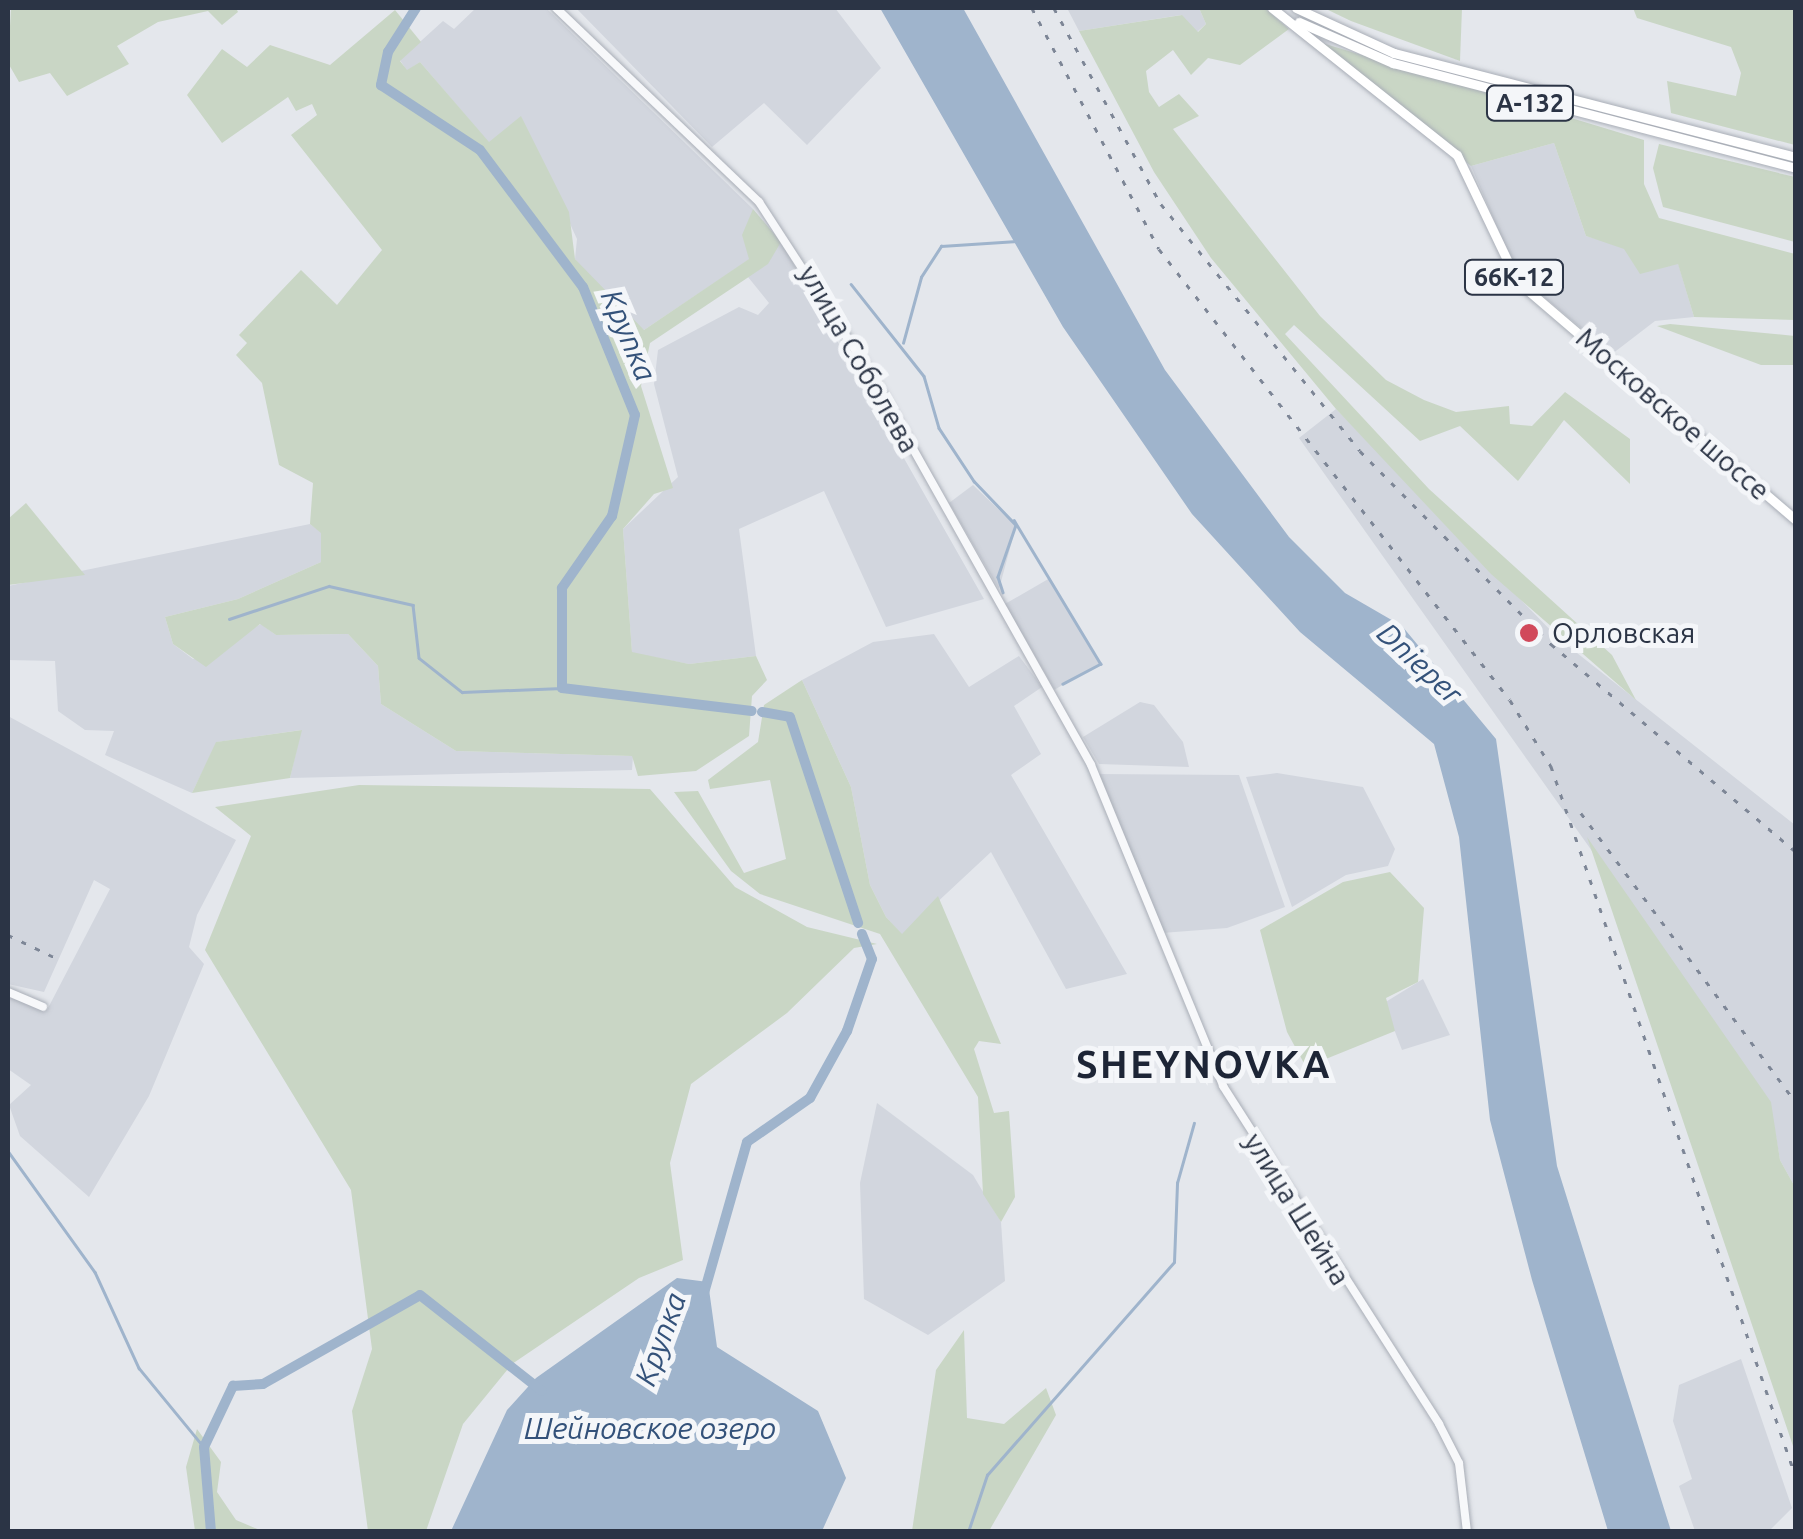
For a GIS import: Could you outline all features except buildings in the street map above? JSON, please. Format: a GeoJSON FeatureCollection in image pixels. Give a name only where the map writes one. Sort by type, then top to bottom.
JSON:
{"type":"FeatureCollection","features":[{"type":"Feature","properties":{"kind":"main road","name":"А-132"},"geometry":{"type":"LineString","coordinates":[[1274,8],[1393,64],[1796,168]]}},
{"type":"Feature","properties":{"kind":"main road","name":"Московское шоссе"},"geometry":{"type":"LineString","coordinates":[[1274,8],[1457,155],[1516,281],[1796,520]]}},
{"type":"Feature","properties":{"kind":"main road","name":"А-132"},"geometry":{"type":"LineString","coordinates":[[1296,8],[1394,53],[1796,157]]}},
{"type":"Feature","properties":{"kind":"street","name":"улица Соболева"},"geometry":{"type":"LineString","coordinates":[[556,8],[782,229],[1091,766]]}},
{"type":"Feature","properties":{"kind":"street","name":"улица Шейна"},"geometry":{"type":"LineString","coordinates":[[1091,766],[1222,1086],[1439,1424],[1459,1463],[1468,1532]]}},
{"type":"Feature","properties":{"kind":"street"},"geometry":{"type":"LineString","coordinates":[[8,992],[43,1007]]}},
{"type":"Feature","properties":{"kind":"shaded area"},"geometry":{"type":"Polygon","coordinates":[[[476,8],[546,8],[753,209],[750,259],[644,330],[610,306],[575,259],[577,239],[521,117],[489,143],[420,62],[407,71],[400,60],[443,21],[454,29],[476,8]]]}},
{"type":"Feature","properties":{"kind":"shaded area"},"geometry":{"type":"Polygon","coordinates":[[[576,8],[835,8],[881,68],[807,145],[764,103],[712,147],[576,8]]]}},
{"type":"Feature","properties":{"kind":"shaded area"},"geometry":{"type":"Polygon","coordinates":[[[1067,8],[1199,8],[1206,24],[1197,32],[1181,15],[1079,31],[1067,8]]]}},
{"type":"Feature","properties":{"kind":"shaded area"},"geometry":{"type":"Polygon","coordinates":[[[1554,143],[1586,236],[1678,263],[1694,317],[1655,321],[1612,354],[1517,274],[1471,166],[1554,143]]]}},
{"type":"Feature","properties":{"kind":"shaded area"},"geometry":{"type":"Polygon","coordinates":[[[781,242],[984,599],[886,627],[824,491],[739,529],[756,656],[689,664],[632,653],[623,529],[678,477],[654,384],[658,350],[739,307],[758,315],[769,303],[748,277],[781,242]]]}},
{"type":"Feature","properties":{"kind":"shaded area"},"geometry":{"type":"Polygon","coordinates":[[[1336,409],[1558,638],[1795,825],[1795,1187],[1780,1160],[1770,1102],[1299,438],[1336,409]]]}},
{"type":"Feature","properties":{"kind":"shaded area"},"geometry":{"type":"Polygon","coordinates":[[[973,485],[1016,526],[999,589],[949,503],[973,485]]]}},
{"type":"Feature","properties":{"kind":"shaded area"},"geometry":{"type":"Polygon","coordinates":[[[310,524],[321,532],[321,562],[238,599],[165,617],[173,644],[193,659],[261,624],[276,635],[348,634],[378,666],[381,704],[456,751],[633,756],[632,770],[290,778],[301,730],[217,742],[192,793],[105,755],[114,731],[85,730],[58,711],[55,661],[8,660],[8,586],[310,524]]]}},
{"type":"Feature","properties":{"kind":"shaded area"},"geometry":{"type":"Polygon","coordinates":[[[1050,578],[1100,664],[1054,690],[1005,604],[1050,578]]]}},
{"type":"Feature","properties":{"kind":"shaded area"},"geometry":{"type":"Polygon","coordinates":[[[934,634],[969,687],[1019,656],[1042,687],[1014,706],[1041,754],[1011,775],[1127,974],[1066,989],[991,852],[902,935],[886,917],[870,885],[851,787],[802,680],[873,642],[934,634]]]}},
{"type":"Feature","properties":{"kind":"shaded area"},"geometry":{"type":"Polygon","coordinates":[[[1140,702],[1154,705],[1183,742],[1189,767],[1099,764],[1083,737],[1140,702]]]}},
{"type":"Feature","properties":{"kind":"shaded area"},"geometry":{"type":"Polygon","coordinates":[[[8,716],[236,840],[197,915],[189,947],[204,964],[149,1096],[89,1197],[20,1136],[9,1105],[31,1085],[8,1069],[8,997],[47,1010],[110,889],[94,880],[44,992],[8,984],[8,716]]]}},
{"type":"Feature","properties":{"kind":"shaded area"},"geometry":{"type":"Polygon","coordinates":[[[1277,773],[1363,787],[1395,849],[1388,866],[1346,875],[1292,907],[1246,777],[1277,773]]]}},
{"type":"Feature","properties":{"kind":"shaded area"},"geometry":{"type":"Polygon","coordinates":[[[1097,774],[1239,775],[1285,907],[1227,928],[1162,933],[1097,774]]]}},
{"type":"Feature","properties":{"kind":"shaded area"},"geometry":{"type":"Polygon","coordinates":[[[1423,979],[1450,1035],[1402,1050],[1384,1003],[1423,979]]]}},
{"type":"Feature","properties":{"kind":"shaded area"},"geometry":{"type":"Polygon","coordinates":[[[877,1103],[973,1175],[1001,1222],[1005,1281],[928,1335],[864,1299],[860,1183],[877,1103]]]}},
{"type":"Feature","properties":{"kind":"shaded area"},"geometry":{"type":"Polygon","coordinates":[[[1741,1359],[1792,1508],[1769,1531],[1695,1531],[1679,1486],[1692,1479],[1673,1421],[1679,1385],[1741,1359]]]}},
{"type":"Feature","properties":{"kind":"green space"},"geometry":{"type":"Polygon","coordinates":[[[11,8],[236,8],[238,12],[222,25],[208,11],[158,22],[117,46],[129,64],[67,96],[50,73],[19,82],[8,63],[11,8]]]}},
{"type":"Feature","properties":{"kind":"green space"},"geometry":{"type":"Polygon","coordinates":[[[1199,8],[1265,8],[1289,29],[1240,65],[1208,58],[1191,75],[1173,50],[1146,71],[1149,92],[1159,107],[1179,94],[1199,116],[1173,129],[1320,316],[1386,380],[1424,400],[1456,412],[1509,406],[1510,424],[1532,426],[1565,392],[1630,439],[1630,484],[1564,420],[1518,481],[1460,426],[1420,441],[1294,325],[1285,334],[1429,489],[1612,655],[1636,700],[1491,574],[1336,409],[1211,258],[1154,172],[1079,31],[1182,15],[1198,32],[1206,24],[1199,8]]]}},
{"type":"Feature","properties":{"kind":"green space"},"geometry":{"type":"Polygon","coordinates":[[[1324,8],[1462,8],[1460,61],[1351,21],[1324,8]]]}},
{"type":"Feature","properties":{"kind":"green space"},"geometry":{"type":"Polygon","coordinates":[[[1633,8],[1795,8],[1795,145],[1671,113],[1667,81],[1736,96],[1741,73],[1731,47],[1637,18],[1633,8]]]}},
{"type":"Feature","properties":{"kind":"green space"},"geometry":{"type":"Polygon","coordinates":[[[395,10],[421,42],[400,61],[407,70],[420,62],[489,142],[521,116],[569,212],[575,259],[644,330],[749,259],[742,235],[753,209],[781,242],[768,264],[650,343],[641,386],[673,488],[654,494],[623,529],[632,652],[689,664],[756,656],[767,680],[752,696],[749,736],[696,771],[638,776],[632,756],[456,751],[381,704],[378,666],[348,634],[276,635],[260,624],[206,667],[173,644],[165,617],[238,599],[321,562],[321,533],[310,524],[313,483],[279,465],[262,383],[236,355],[247,343],[239,335],[301,270],[337,305],[382,250],[291,135],[317,115],[312,104],[296,111],[288,97],[222,143],[187,95],[222,49],[247,67],[270,45],[330,65],[395,10]]]}},
{"type":"Feature","properties":{"kind":"green space"},"geometry":{"type":"Polygon","coordinates":[[[1322,43],[1644,140],[1644,184],[1659,218],[1795,254],[1795,320],[1694,317],[1678,264],[1640,274],[1624,249],[1586,236],[1554,143],[1471,166],[1322,43]]]}},
{"type":"Feature","properties":{"kind":"green space"},"geometry":{"type":"Polygon","coordinates":[[[1659,144],[1795,177],[1795,242],[1663,207],[1653,168],[1659,144]]]}},
{"type":"Feature","properties":{"kind":"green space"},"geometry":{"type":"Polygon","coordinates":[[[1657,326],[1795,336],[1795,365],[1761,365],[1657,326]]]}},
{"type":"Feature","properties":{"kind":"green space"},"geometry":{"type":"Polygon","coordinates":[[[26,503],[85,575],[8,585],[8,519],[26,503]]]}},
{"type":"Feature","properties":{"kind":"green space"},"geometry":{"type":"Polygon","coordinates":[[[802,680],[851,787],[870,885],[886,917],[902,934],[938,896],[1001,1044],[979,1041],[974,1049],[994,1113],[1009,1111],[1015,1197],[1001,1222],[983,1194],[978,1097],[880,934],[760,894],[731,871],[674,792],[698,791],[744,873],[786,859],[770,780],[710,789],[708,780],[758,742],[764,705],[802,680]]]}},
{"type":"Feature","properties":{"kind":"green space"},"geometry":{"type":"Polygon","coordinates":[[[302,730],[290,778],[192,793],[216,742],[302,730]]]}},
{"type":"Feature","properties":{"kind":"green space"},"geometry":{"type":"Polygon","coordinates":[[[359,785],[650,789],[735,887],[807,927],[877,944],[854,948],[787,1013],[691,1084],[670,1163],[683,1260],[639,1278],[512,1364],[463,1424],[426,1531],[368,1531],[352,1411],[372,1349],[351,1190],[205,950],[251,836],[215,807],[359,785]]]}},
{"type":"Feature","properties":{"kind":"green space"},"geometry":{"type":"Polygon","coordinates":[[[1587,837],[1771,1102],[1780,1160],[1795,1187],[1795,1452],[1587,837]]]}},
{"type":"Feature","properties":{"kind":"green space"},"geometry":{"type":"Polygon","coordinates":[[[1390,872],[1424,908],[1418,982],[1386,998],[1395,1031],[1306,1067],[1287,1032],[1260,930],[1343,882],[1390,872]]]}},
{"type":"Feature","properties":{"kind":"green space"},"geometry":{"type":"Polygon","coordinates":[[[964,1330],[967,1418],[1004,1424],[1046,1388],[1056,1415],[989,1531],[912,1531],[936,1370],[964,1330]]]}},
{"type":"Feature","properties":{"kind":"green space"},"geometry":{"type":"Polygon","coordinates":[[[197,1429],[221,1462],[217,1492],[236,1520],[262,1531],[195,1531],[186,1467],[197,1429]]]}},
{"type":"Feature","properties":{"kind":"water","name":"Dnieper"},"geometry":{"type":"Polygon","coordinates":[[[880,8],[963,8],[1165,370],[1289,537],[1345,593],[1402,626],[1496,739],[1557,1166],[1671,1531],[1608,1531],[1532,1280],[1490,1120],[1459,837],[1434,744],[1300,632],[1192,514],[1063,327],[880,8]]]}},
{"type":"Feature","properties":{"kind":"water","name":"Шейновское озеро"},"geometry":{"type":"Polygon","coordinates":[[[677,1278],[708,1282],[717,1347],[818,1411],[846,1478],[822,1531],[451,1531],[507,1410],[536,1378],[677,1278]]]}},
{"type":"Feature","properties":{"kind":"waterway","name":"Крупка"},"geometry":{"type":"LineString","coordinates":[[416,8],[388,52],[381,85],[480,150],[583,287],[635,415],[612,516],[562,588],[562,688],[752,711]]}},
{"type":"Feature","properties":{"kind":"waterway"},"geometry":{"type":"LineString","coordinates":[[903,343],[921,277],[941,246],[1017,241]]}},
{"type":"Feature","properties":{"kind":"waterway"},"geometry":{"type":"LineString","coordinates":[[851,284],[924,376],[939,428],[974,481],[1016,525],[998,577],[1003,592]]}},
{"type":"Feature","properties":{"kind":"waterway"},"geometry":{"type":"LineString","coordinates":[[1014,520],[1101,664],[1063,684]]}},
{"type":"Feature","properties":{"kind":"waterway"},"geometry":{"type":"LineString","coordinates":[[229,619],[329,586],[413,605],[419,658],[462,692],[562,688]]}},
{"type":"Feature","properties":{"kind":"waterway","name":"Крупка"},"geometry":{"type":"LineString","coordinates":[[762,712],[790,717],[858,923]]}},
{"type":"Feature","properties":{"kind":"waterway","name":"Крупка"},"geometry":{"type":"LineString","coordinates":[[704,1293],[747,1142],[810,1098],[847,1031],[872,959],[862,934]]}},
{"type":"Feature","properties":{"kind":"waterway"},"geometry":{"type":"LineString","coordinates":[[968,1532],[987,1475],[1174,1262],[1177,1183],[1194,1123]]}},
{"type":"Feature","properties":{"kind":"waterway"},"geometry":{"type":"LineString","coordinates":[[8,1151],[95,1272],[139,1368],[204,1447]]}},
{"type":"Feature","properties":{"kind":"waterway","name":"Крупка"},"geometry":{"type":"LineString","coordinates":[[211,1532],[204,1447],[233,1386],[263,1384],[420,1295],[542,1391]]}},
{"type":"Feature","properties":{"kind":"railway"},"geometry":{"type":"LineString","coordinates":[[1032,8],[1159,249],[1510,700],[1551,766],[1796,1477]]}},
{"type":"Feature","properties":{"kind":"railway"},"geometry":{"type":"LineString","coordinates":[[1054,8],[1161,204],[1360,451],[1551,644],[1796,852]]}},
{"type":"Feature","properties":{"kind":"railway"},"geometry":{"type":"LineString","coordinates":[[1581,813],[1796,1103]]}},
{"type":"Feature","properties":{"kind":"railway"},"geometry":{"type":"LineString","coordinates":[[8,935],[54,957]]}},
{"type":"Feature","properties":{"kind":"place","name":"Орловская"},"geometry":{"type":"Point","coordinates":[1529,633]}},
{"type":"Feature","properties":{"kind":"district","name":"SHEYNOVKA"},"geometry":{"type":"Point","coordinates":[1204,1065]}}]}
